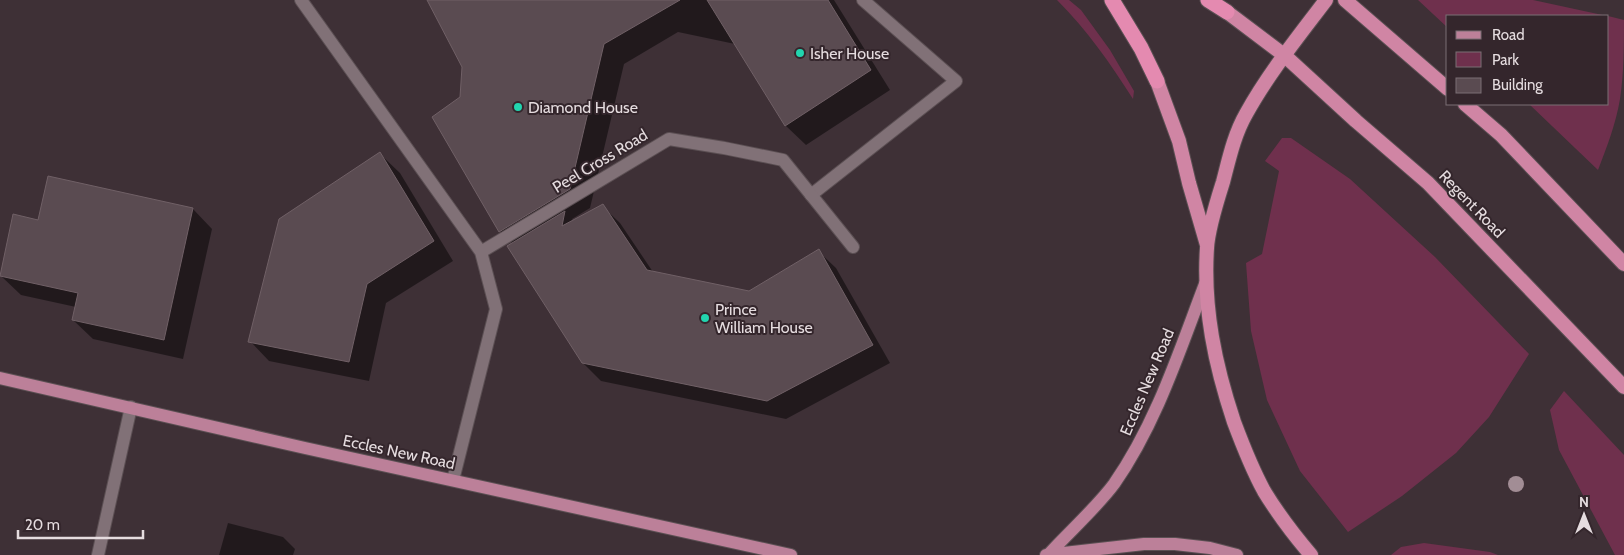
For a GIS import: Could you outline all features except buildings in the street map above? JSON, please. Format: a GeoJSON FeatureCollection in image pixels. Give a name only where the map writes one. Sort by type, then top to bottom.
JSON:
{"type":"FeatureCollection","features":[{"type":"Feature","properties":{"kind":"highway"},"geometry":{"type":"LineString","coordinates":[[1112,0],[1141,48],[1157,81],[1179,141],[1207,246]]}},
{"type":"Feature","properties":{"kind":"highway"},"geometry":{"type":"LineString","coordinates":[[1208,0],[1226,12]]}},
{"type":"Feature","properties":{"kind":"highway"},"geometry":{"type":"LineString","coordinates":[[1311,555],[1289,529],[1264,491],[1245,452],[1221,380],[1213,347],[1208,316],[1206,284],[1207,246],[1232,146],[1246,115],[1284,55],[1326,0]]}},
{"type":"Feature","properties":{"kind":"highway"},"geometry":{"type":"LineString","coordinates":[[1345,0],[1446,87]]}},
{"type":"Feature","properties":{"kind":"highway","name":"Regent Road"},"geometry":{"type":"LineString","coordinates":[[1226,12],[1284,55],[1428,183],[1624,387]]}},
{"type":"Feature","properties":{"kind":"highway"},"geometry":{"type":"LineString","coordinates":[[1466,105],[1501,135],[1624,264]]}},
{"type":"Feature","properties":{"kind":"main road","name":"Eccles New Road"},"geometry":{"type":"LineString","coordinates":[[1048,554],[1113,485],[1134,452],[1153,416],[1206,284]]}},
{"type":"Feature","properties":{"kind":"main road","name":"Eccles New Road"},"geometry":{"type":"LineString","coordinates":[[0,378],[792,555]]}},
{"type":"Feature","properties":{"kind":"main road","name":"Eccles New Road"},"geometry":{"type":"LineString","coordinates":[[1048,554],[1144,544],[1175,544],[1210,548],[1237,555]]}},
{"type":"Feature","properties":{"kind":"street"},"geometry":{"type":"LineString","coordinates":[[301,0],[481,252],[496,308],[453,480]]}},
{"type":"Feature","properties":{"kind":"street"},"geometry":{"type":"LineString","coordinates":[[811,195],[956,82],[863,0]]}},
{"type":"Feature","properties":{"kind":"street","name":"Peel Cross Road"},"geometry":{"type":"LineString","coordinates":[[481,252],[669,139],[783,160],[853,247]]}},
{"type":"Feature","properties":{"kind":"street"},"geometry":{"type":"LineString","coordinates":[[98,555],[131,407]]}},
{"type":"Feature","properties":{"kind":"green space"},"geometry":{"type":"Polygon","coordinates":[[[1057,0],[1069,0],[1081,10],[1110,50],[1134,91],[1133,99],[1079,23],[1057,0]]]}},
{"type":"Feature","properties":{"kind":"green space"},"geometry":{"type":"Polygon","coordinates":[[[1418,0],[1533,0],[1602,15],[1446,15],[1446,26],[1418,0]]]}},
{"type":"Feature","properties":{"kind":"green space"},"geometry":{"type":"Polygon","coordinates":[[[1609,16],[1624,20],[1623,69],[1616,117],[1598,170],[1530,105],[1609,105],[1609,16]]]}},
{"type":"Feature","properties":{"kind":"green space"},"geometry":{"type":"Polygon","coordinates":[[[1282,138],[1291,138],[1350,179],[1435,257],[1529,354],[1489,417],[1456,453],[1402,496],[1348,532],[1300,471],[1267,400],[1251,331],[1246,263],[1262,254],[1279,171],[1265,161],[1282,138]]]}},
{"type":"Feature","properties":{"kind":"green space"},"geometry":{"type":"Polygon","coordinates":[[[1564,391],[1624,455],[1624,555],[1615,555],[1559,450],[1550,410],[1564,391]]]}},
{"type":"Feature","properties":{"kind":"green space"},"geometry":{"type":"Polygon","coordinates":[[[1424,543],[1490,552],[1498,555],[1391,555],[1401,547],[1424,543]]]}},
{"type":"Feature","properties":{"kind":"place","name":"Isher House"},"geometry":{"type":"Point","coordinates":[800,53]}},
{"type":"Feature","properties":{"kind":"place","name":"Diamond House"},"geometry":{"type":"Point","coordinates":[518,107]}},
{"type":"Feature","properties":{"kind":"place","name":"Prince William House"},"geometry":{"type":"Point","coordinates":[705,318]}}]}
